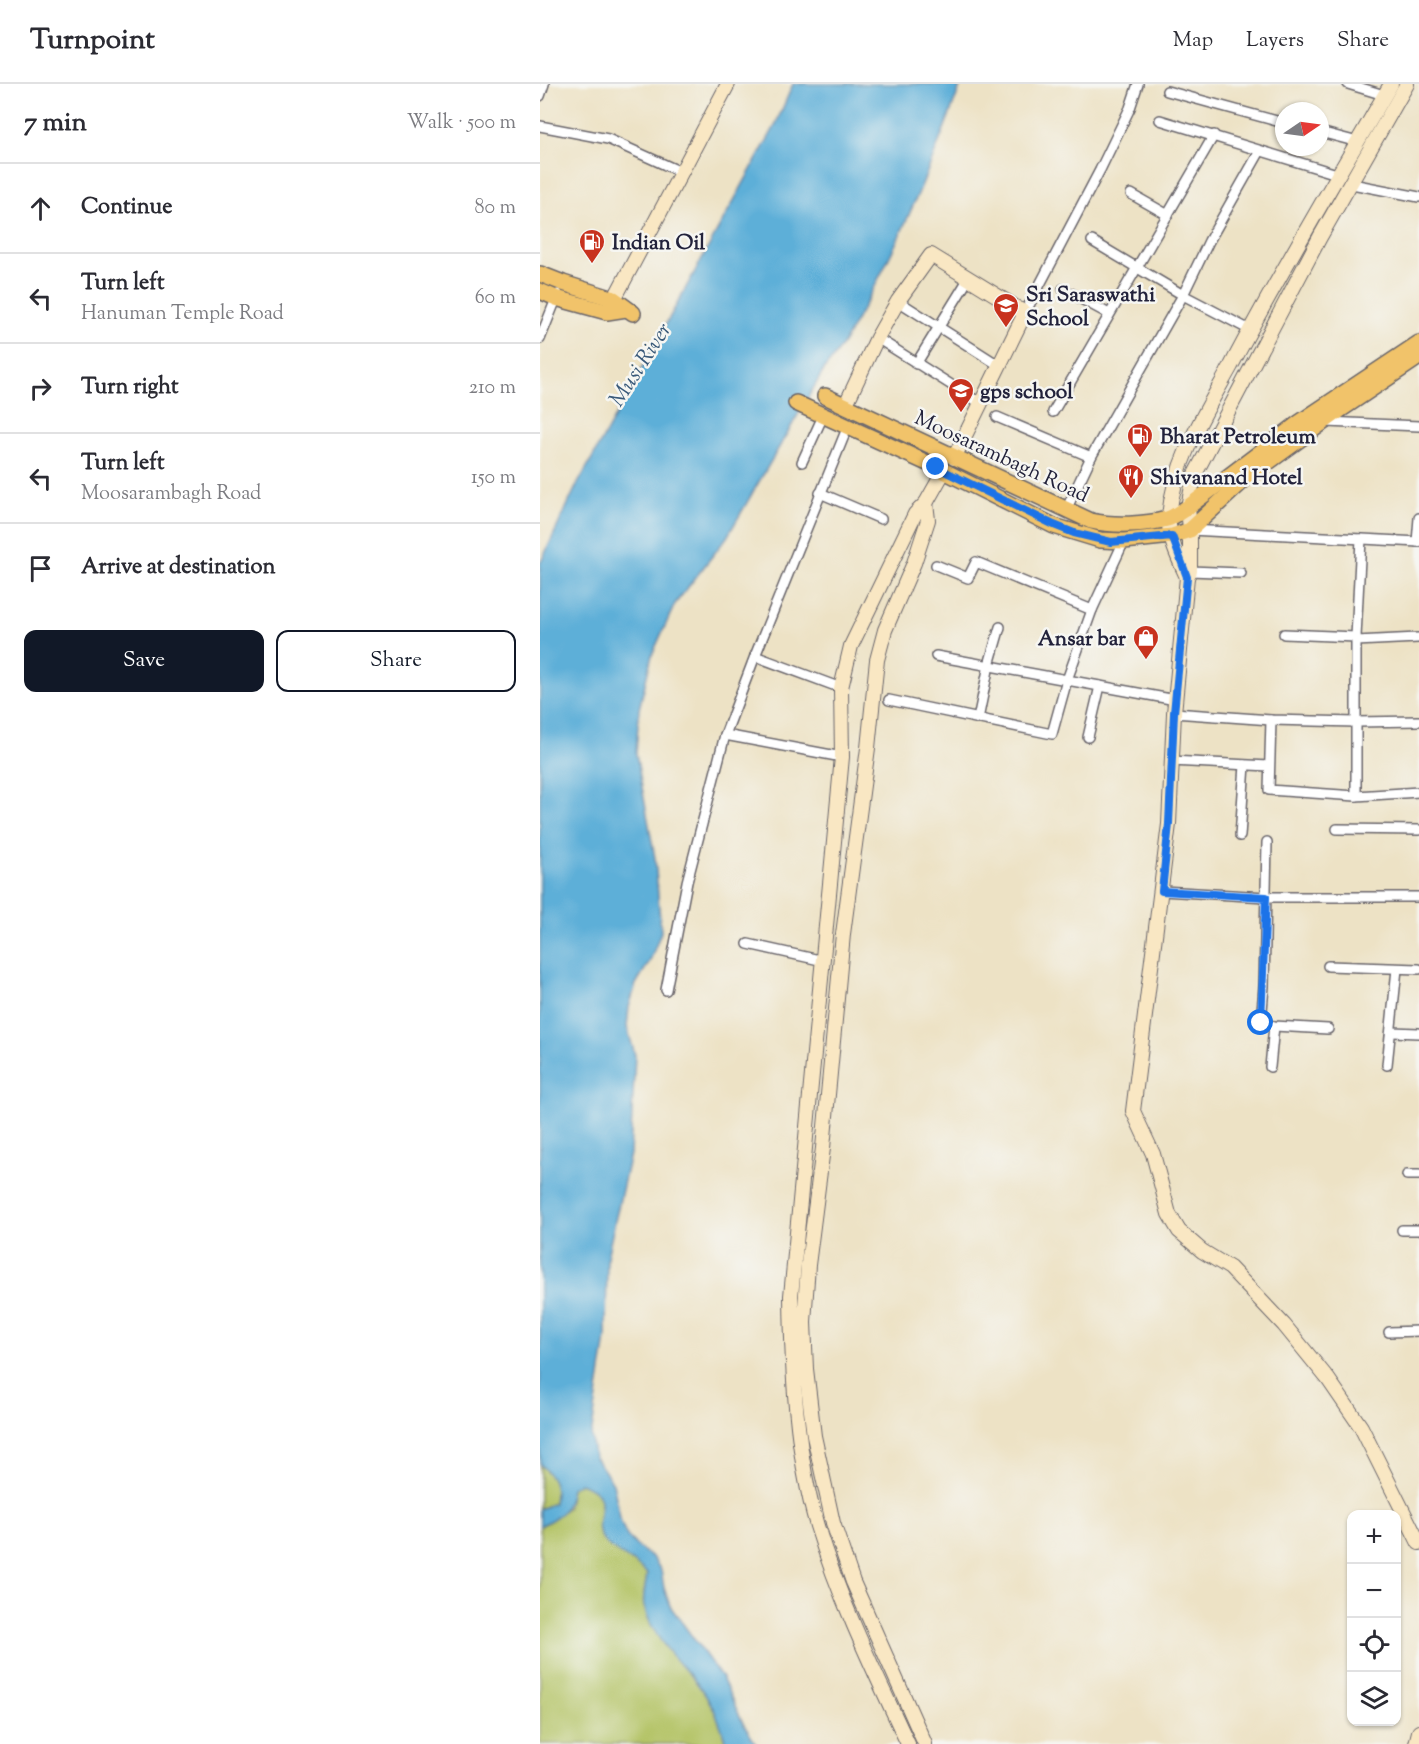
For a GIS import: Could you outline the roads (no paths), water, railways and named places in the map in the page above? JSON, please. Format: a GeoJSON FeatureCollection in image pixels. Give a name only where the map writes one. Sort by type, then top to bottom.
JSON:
{"type":"FeatureCollection","features":[{"type":"Feature","properties":{"kind":"main road"},"geometry":{"type":"LineString","coordinates":[[540,274],[620,308]]}},
{"type":"Feature","properties":{"kind":"main road"},"geometry":{"type":"LineString","coordinates":[[540,291],[556,298],[620,308]]}},
{"type":"Feature","properties":{"kind":"main road"},"geometry":{"type":"LineString","coordinates":[[1168,519],[1188,507],[1299,423],[1419,343]]}},
{"type":"Feature","properties":{"kind":"main road","name":"Moosarambagh Road"},"geometry":{"type":"LineString","coordinates":[[796,403],[1054,525],[1100,540],[1125,541],[1172,536],[1190,530],[1245,479],[1323,422],[1419,357]]}},
{"type":"Feature","properties":{"kind":"main road","name":"Moosarambagh Road"},"geometry":{"type":"LineString","coordinates":[[825,396],[1091,521],[1126,524],[1168,519]]}},
{"type":"Feature","properties":{"kind":"street"},"geometry":{"type":"LineString","coordinates":[[540,96],[544,84]]}},
{"type":"Feature","properties":{"kind":"street"},"geometry":{"type":"LineString","coordinates":[[620,308],[681,172],[728,84]]}},
{"type":"Feature","properties":{"kind":"street"},"geometry":{"type":"LineString","coordinates":[[954,458],[1025,313],[1101,170],[1130,108],[1138,84]]}},
{"type":"Feature","properties":{"kind":"street"},"geometry":{"type":"LineString","coordinates":[[1188,574],[1172,536],[1168,519],[1174,483],[1185,453],[1250,330],[1387,90],[1348,84]]}},
{"type":"Feature","properties":{"kind":"street"},"geometry":{"type":"LineString","coordinates":[[1407,84],[1320,237],[1194,477],[1188,507],[1190,530],[1188,574],[1175,706],[1169,824],[1133,1111],[1153,1154],[1169,1214],[1179,1231],[1202,1251],[1230,1268],[1284,1325],[1328,1379],[1361,1427],[1419,1543]]}},
{"type":"Feature","properties":{"kind":"street"},"geometry":{"type":"LineString","coordinates":[[1167,91],[1275,121]]}},
{"type":"Feature","properties":{"kind":"street"},"geometry":{"type":"LineString","coordinates":[[1160,120],[1337,174]]}},
{"type":"Feature","properties":{"kind":"street"},"geometry":{"type":"LineString","coordinates":[[540,126],[609,139],[681,172]]}},
{"type":"Feature","properties":{"kind":"street"},"geometry":{"type":"LineString","coordinates":[[1329,134],[1358,142]]}},
{"type":"Feature","properties":{"kind":"street"},"geometry":{"type":"LineString","coordinates":[[1053,412],[1214,135]]}},
{"type":"Feature","properties":{"kind":"street"},"geometry":{"type":"LineString","coordinates":[[1066,510],[1091,457],[1183,295],[1209,241],[1260,152]]}},
{"type":"Feature","properties":{"kind":"street"},"geometry":{"type":"LineString","coordinates":[[1352,184],[1419,197]]}},
{"type":"Feature","properties":{"kind":"street"},"geometry":{"type":"LineString","coordinates":[[1131,194],[1168,215]]}},
{"type":"Feature","properties":{"kind":"street"},"geometry":{"type":"LineString","coordinates":[[1092,241],[1183,295],[1250,330]]}},
{"type":"Feature","properties":{"kind":"street"},"geometry":{"type":"LineString","coordinates":[[846,404],[877,338],[898,301],[931,255],[1025,313]]}},
{"type":"Feature","properties":{"kind":"street"},"geometry":{"type":"LineString","coordinates":[[916,364],[969,278]]}},
{"type":"Feature","properties":{"kind":"street"},"geometry":{"type":"LineString","coordinates":[[540,339],[563,283]]}},
{"type":"Feature","properties":{"kind":"street"},"geometry":{"type":"LineString","coordinates":[[1063,289],[1109,314]]}},
{"type":"Feature","properties":{"kind":"street"},"geometry":{"type":"LineString","coordinates":[[898,301],[1000,366]]}},
{"type":"Feature","properties":{"kind":"street"},"geometry":{"type":"LineString","coordinates":[[877,338],[980,403]]}},
{"type":"Feature","properties":{"kind":"street"},"geometry":{"type":"LineString","coordinates":[[802,462],[824,416]]}},
{"type":"Feature","properties":{"kind":"street"},"geometry":{"type":"LineString","coordinates":[[997,417],[1091,457]]}},
{"type":"Feature","properties":{"kind":"street"},"geometry":{"type":"LineString","coordinates":[[1323,422],[1419,426]]}},
{"type":"Feature","properties":{"kind":"street"},"geometry":{"type":"LineString","coordinates":[[666,990],[687,882],[725,735],[754,656],[848,426]]}},
{"type":"Feature","properties":{"kind":"street"},"geometry":{"type":"LineString","coordinates":[[908,1744],[859,1639],[817,1525],[800,1444],[792,1358],[790,1296],[842,757],[842,688],[851,646],[915,514],[926,503],[944,471]]}},
{"type":"Feature","properties":{"kind":"street"},"geometry":{"type":"LineString","coordinates":[[820,493],[881,519]]}},
{"type":"Feature","properties":{"kind":"street"},"geometry":{"type":"LineString","coordinates":[[925,1744],[853,1582],[833,1523],[814,1436],[806,1369],[804,1322],[843,934],[867,758],[877,660],[885,630],[914,563],[928,520],[926,503]]}},
{"type":"Feature","properties":{"kind":"street"},"geometry":{"type":"LineString","coordinates":[[1190,530],[1418,542],[1419,518]]}},
{"type":"Feature","properties":{"kind":"street"},"geometry":{"type":"LineString","coordinates":[[1356,796],[1356,639],[1361,539]]}},
{"type":"Feature","properties":{"kind":"street"},"geometry":{"type":"LineString","coordinates":[[889,700],[1052,734],[1067,680],[1092,610],[1125,541]]}},
{"type":"Feature","properties":{"kind":"street"},"geometry":{"type":"LineString","coordinates":[[936,565],[968,578],[976,562],[1092,610]]}},
{"type":"Feature","properties":{"kind":"street"},"geometry":{"type":"LineString","coordinates":[[1188,574],[1241,573]]}},
{"type":"Feature","properties":{"kind":"street"},"geometry":{"type":"LineString","coordinates":[[978,719],[988,665],[1000,627]]}},
{"type":"Feature","properties":{"kind":"street"},"geometry":{"type":"LineString","coordinates":[[1284,634],[1356,639],[1418,638]]}},
{"type":"Feature","properties":{"kind":"street"},"geometry":{"type":"LineString","coordinates":[[754,656],[842,688]]}},
{"type":"Feature","properties":{"kind":"street"},"geometry":{"type":"LineString","coordinates":[[936,656],[1100,686],[1175,706],[1271,720],[1356,723],[1419,721]]}},
{"type":"Feature","properties":{"kind":"street"},"geometry":{"type":"LineString","coordinates":[[1088,737],[1100,686]]}},
{"type":"Feature","properties":{"kind":"street"},"geometry":{"type":"LineString","coordinates":[[1271,720],[1269,790],[1356,796],[1419,792]]}},
{"type":"Feature","properties":{"kind":"street"},"geometry":{"type":"LineString","coordinates":[[725,735],[842,757]]}},
{"type":"Feature","properties":{"kind":"street"},"geometry":{"type":"LineString","coordinates":[[1171,761],[1269,766]]}},
{"type":"Feature","properties":{"kind":"street"},"geometry":{"type":"LineString","coordinates":[[1240,836],[1245,765]]}},
{"type":"Feature","properties":{"kind":"street"},"geometry":{"type":"LineString","coordinates":[[1337,829],[1419,830]]}},
{"type":"Feature","properties":{"kind":"street"},"geometry":{"type":"LineString","coordinates":[[1267,842],[1261,1023],[1274,1026],[1328,1029]]}},
{"type":"Feature","properties":{"kind":"street"},"geometry":{"type":"LineString","coordinates":[[1162,891],[1266,897],[1419,897]]}},
{"type":"Feature","properties":{"kind":"street"},"geometry":{"type":"LineString","coordinates":[[748,944],[824,961]]}},
{"type":"Feature","properties":{"kind":"street"},"geometry":{"type":"LineString","coordinates":[[1328,966],[1419,969]]}},
{"type":"Feature","properties":{"kind":"street"},"geometry":{"type":"LineString","coordinates":[[1387,1065],[1397,969]]}},
{"type":"Feature","properties":{"kind":"street"},"geometry":{"type":"LineString","coordinates":[[1270,1067],[1274,1026]]}},
{"type":"Feature","properties":{"kind":"street"},"geometry":{"type":"LineString","coordinates":[[1392,1032],[1419,1033]]}},
{"type":"Feature","properties":{"kind":"street"},"geometry":{"type":"LineString","coordinates":[[1407,1175],[1419,1174]]}},
{"type":"Feature","properties":{"kind":"street"},"geometry":{"type":"LineString","coordinates":[[1402,1230],[1419,1230]]}},
{"type":"Feature","properties":{"kind":"street"},"geometry":{"type":"LineString","coordinates":[[1389,1332],[1419,1331]]}},
{"type":"Feature","properties":{"kind":"street"},"geometry":{"type":"LineString","coordinates":[[1416,1744],[1419,1732]]}},
{"type":"Feature","properties":{"kind":"water"},"geometry":{"type":"Polygon","coordinates":[[[793,84],[961,84],[904,225],[855,322],[825,368],[727,537],[675,604],[652,655],[639,709],[636,754],[655,858],[661,932],[650,961],[636,984],[629,1007],[627,1027],[635,1055],[630,1154],[607,1257],[606,1338],[591,1436],[594,1456],[613,1483],[621,1523],[627,1536],[652,1557],[661,1570],[670,1606],[722,1678],[744,1725],[756,1744],[726,1744],[718,1719],[707,1697],[653,1628],[644,1606],[647,1574],[642,1568],[609,1546],[600,1534],[598,1527],[601,1500],[598,1494],[580,1483],[571,1488],[568,1503],[562,1512],[540,1526],[540,1509],[554,1503],[555,1491],[551,1477],[540,1464],[540,564],[575,489],[775,126],[793,84]]]}},
{"type":"Feature","properties":{"kind":"place","name":"Indian Oil"},"geometry":{"type":"Point","coordinates":[592,265]}},
{"type":"Feature","properties":{"kind":"place","name":"Sri Saraswathi School"},"geometry":{"type":"Point","coordinates":[1006,329]}},
{"type":"Feature","properties":{"kind":"place","name":"gps school"},"geometry":{"type":"Point","coordinates":[961,414]}},
{"type":"Feature","properties":{"kind":"place","name":"Bharat Petroleum"},"geometry":{"type":"Point","coordinates":[1140,459]}},
{"type":"Feature","properties":{"kind":"place","name":"Shivanand Hotel"},"geometry":{"type":"Point","coordinates":[1131,500]}},
{"type":"Feature","properties":{"kind":"place","name":"Ansar bar"},"geometry":{"type":"Point","coordinates":[1146,661]}},
{"type":"Feature","properties":{"kind":"water label","name":"Musi River"},"geometry":{"type":"Point","coordinates":[639,364]}}]}
